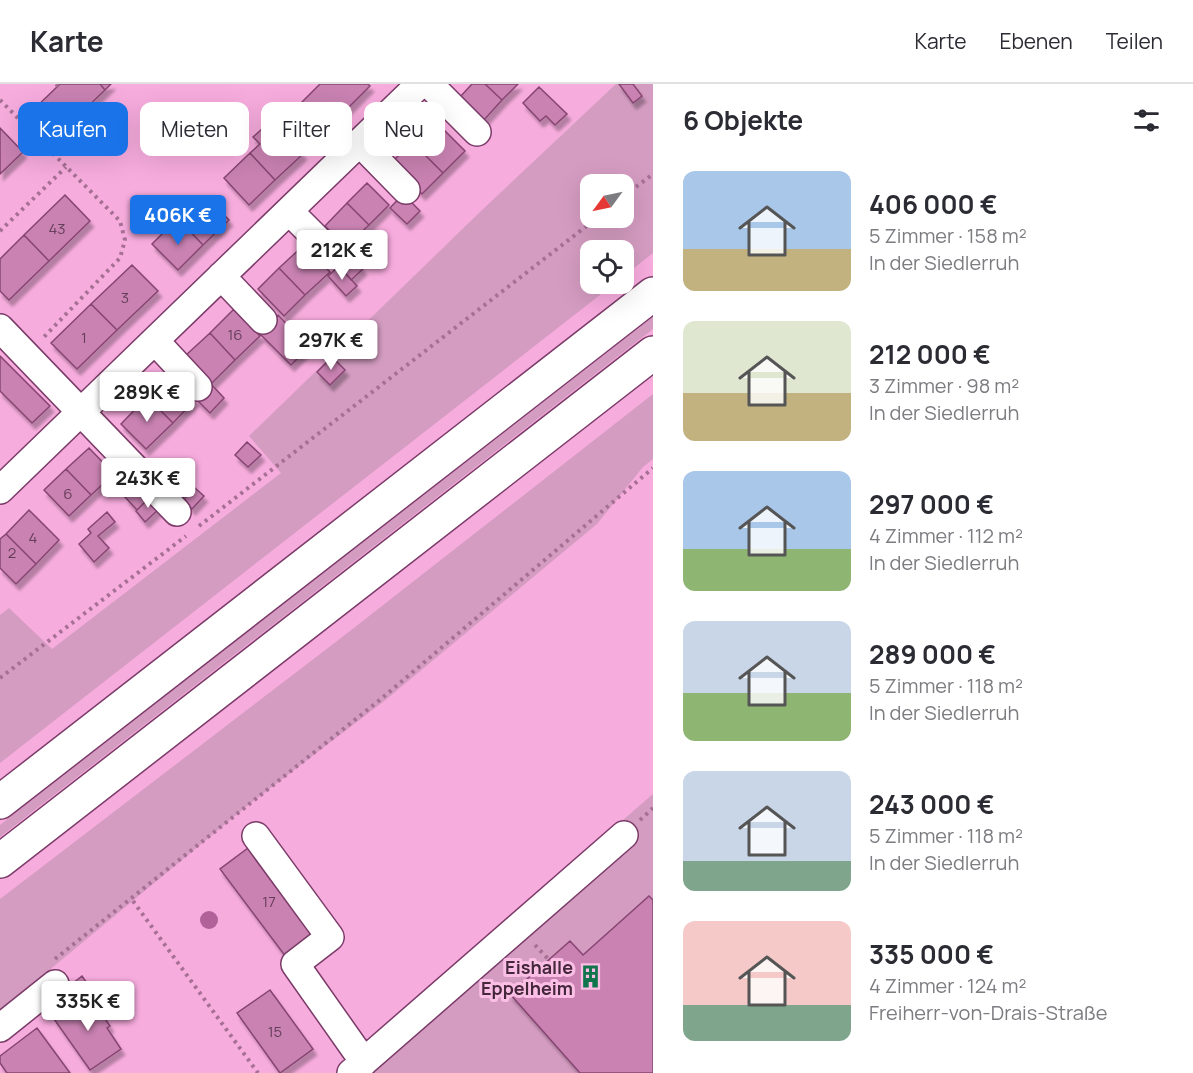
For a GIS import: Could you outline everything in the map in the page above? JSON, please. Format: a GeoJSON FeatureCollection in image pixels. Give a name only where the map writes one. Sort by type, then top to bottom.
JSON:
{"type":"FeatureCollection","features":[{"type":"Feature","properties":{"kind":"highway"},"geometry":{"type":"LineString","coordinates":[[0,802],[653,294]]}},
{"type":"Feature","properties":{"kind":"highway"},"geometry":{"type":"LineString","coordinates":[[0,861],[653,353]]}},
{"type":"Feature","properties":{"kind":"street"},"geometry":{"type":"LineString","coordinates":[[0,490],[420,84]]}},
{"type":"Feature","properties":{"kind":"street"},"geometry":{"type":"LineString","coordinates":[[429,84],[477,132]]}},
{"type":"Feature","properties":{"kind":"street"},"geometry":{"type":"LineString","coordinates":[[360,143],[406,190]]}},
{"type":"Feature","properties":{"kind":"street"},"geometry":{"type":"LineString","coordinates":[[289,211],[331,253]]}},
{"type":"Feature","properties":{"kind":"street"},"geometry":{"type":"LineString","coordinates":[[221,276],[264,320]]}},
{"type":"Feature","properties":{"kind":"street"},"geometry":{"type":"LineString","coordinates":[[0,328],[177,512]]}},
{"type":"Feature","properties":{"kind":"street"},"geometry":{"type":"LineString","coordinates":[[155,341],[198,387]]}},
{"type":"Feature","properties":{"kind":"street"},"geometry":{"type":"LineString","coordinates":[[256,836],[330,937],[296,964],[358,1067],[624,835]]}},
{"type":"Feature","properties":{"kind":"street"},"geometry":{"type":"LineString","coordinates":[[0,1028],[50,975]]}},
{"type":"Feature","properties":{"kind":"path"},"geometry":{"type":"LineString","coordinates":[[0,100],[120,221],[125,240],[120,258],[27,355]]}},
{"type":"Feature","properties":{"kind":"path"},"geometry":{"type":"LineString","coordinates":[[0,231],[66,167]]}},
{"type":"Feature","properties":{"kind":"path"},"geometry":{"type":"LineString","coordinates":[[634,188],[653,174]]}},
{"type":"Feature","properties":{"kind":"path"},"geometry":{"type":"LineString","coordinates":[[0,678],[584,228]]}},
{"type":"Feature","properties":{"kind":"path"},"geometry":{"type":"LineString","coordinates":[[50,975],[653,468]]}},
{"type":"Feature","properties":{"kind":"path"},"geometry":{"type":"LineString","coordinates":[[133,901],[258,1073]]}},
{"type":"Feature","properties":{"kind":"shaded area"},"geometry":{"type":"Polygon","coordinates":[[[616,84],[653,84],[653,253],[634,268],[634,240],[580,240],[580,294],[601,294],[0,763],[0,615],[9,608],[52,649],[281,473],[249,436],[616,84]]]}},
{"type":"Feature","properties":{"kind":"shaded area"},"geometry":{"type":"Polygon","coordinates":[[[653,317],[653,329],[0,837],[0,825],[653,317]]]}},
{"type":"Feature","properties":{"kind":"shaded area"},"geometry":{"type":"Polygon","coordinates":[[[653,394],[653,459],[643,467],[597,524],[383,702],[247,806],[0,1011],[0,899],[341,638],[653,394]]]}},
{"type":"Feature","properties":{"kind":"shaded area"},"geometry":{"type":"Polygon","coordinates":[[[653,794],[653,1073],[358,1073],[513,915],[653,794]]]}},
{"type":"Feature","properties":{"kind":"building"},"geometry":{"type":"Polygon","coordinates":[[[60,84],[100,84],[105,90],[92,102],[41,102],[60,84]]]}},
{"type":"Feature","properties":{"kind":"building"},"geometry":{"type":"Polygon","coordinates":[[[100,84],[111,84],[105,90],[100,84]]]}},
{"type":"Feature","properties":{"kind":"building"},"geometry":{"type":"Polygon","coordinates":[[[320,84],[368,84],[370,86],[352,104],[352,102],[302,102],[320,84]]]}},
{"type":"Feature","properties":{"kind":"building"},"geometry":{"type":"Polygon","coordinates":[[[472,84],[485,84],[502,100],[484,120],[460,97],[472,84]]]}},
{"type":"Feature","properties":{"kind":"building"},"geometry":{"type":"Polygon","coordinates":[[[485,84],[518,84],[502,100],[485,84]]]}},
{"type":"Feature","properties":{"kind":"building"},"geometry":{"type":"Polygon","coordinates":[[[619,84],[633,84],[642,96],[633,103],[619,84]]]}},
{"type":"Feature","properties":{"kind":"building"},"geometry":{"type":"Polygon","coordinates":[[[539,87],[567,114],[555,125],[546,116],[540,121],[523,103],[539,87]]]}},
{"type":"Feature","properties":{"kind":"building"},"geometry":{"type":"Polygon","coordinates":[[[0,128],[18,147],[19,156],[0,174],[0,128]]]}},
{"type":"Feature","properties":{"kind":"building"},"geometry":{"type":"Polygon","coordinates":[[[261,130],[261,156],[301,156],[275,180],[250,153],[260,144],[253,137],[261,130]]]}},
{"type":"Feature","properties":{"kind":"building"},"geometry":{"type":"Polygon","coordinates":[[[445,131],[465,151],[443,173],[426,156],[445,156],[445,131]]]}},
{"type":"Feature","properties":{"kind":"building"},"geometry":{"type":"Polygon","coordinates":[[[249,154],[275,180],[249,205],[224,178],[249,154]]]}},
{"type":"Feature","properties":{"kind":"building"},"geometry":{"type":"Polygon","coordinates":[[[398,156],[426,156],[443,173],[422,194],[391,163],[398,156]]]}},
{"type":"Feature","properties":{"kind":"building"},"geometry":{"type":"Polygon","coordinates":[[[367,183],[389,205],[369,225],[347,203],[367,183]]]}},
{"type":"Feature","properties":{"kind":"building"},"geometry":{"type":"Polygon","coordinates":[[[403,194],[420,211],[407,224],[390,208],[403,194]]]}},
{"type":"Feature","properties":{"kind":"building"},"geometry":{"type":"Polygon","coordinates":[[[65,195],[90,221],[49,261],[24,235],[65,195]]]}},
{"type":"Feature","properties":{"kind":"building"},"geometry":{"type":"Polygon","coordinates":[[[206,196],[229,220],[203,245],[180,221],[206,196]]]}},
{"type":"Feature","properties":{"kind":"building"},"geometry":{"type":"Polygon","coordinates":[[[347,203],[369,225],[346,247],[325,226],[347,203]]]}},
{"type":"Feature","properties":{"kind":"building"},"geometry":{"type":"Polygon","coordinates":[[[182,223],[203,245],[178,270],[152,244],[168,228],[172,232],[182,223]]]}},
{"type":"Feature","properties":{"kind":"building"},"geometry":{"type":"Polygon","coordinates":[[[24,235],[49,261],[9,300],[0,291],[0,259],[24,235]]]}},
{"type":"Feature","properties":{"kind":"building"},"geometry":{"type":"Polygon","coordinates":[[[304,245],[330,272],[305,295],[279,268],[304,245]]]}},
{"type":"Feature","properties":{"kind":"building"},"geometry":{"type":"Polygon","coordinates":[[[346,250],[363,269],[351,280],[335,261],[346,250]]]}},
{"type":"Feature","properties":{"kind":"building"},"geometry":{"type":"Polygon","coordinates":[[[132,265],[158,291],[117,330],[91,304],[132,265]]]}},
{"type":"Feature","properties":{"kind":"building"},"geometry":{"type":"Polygon","coordinates":[[[339,266],[357,286],[346,296],[328,276],[339,266]]]}},
{"type":"Feature","properties":{"kind":"building"},"geometry":{"type":"Polygon","coordinates":[[[279,268],[305,295],[284,316],[258,289],[279,268]]]}},
{"type":"Feature","properties":{"kind":"building"},"geometry":{"type":"Polygon","coordinates":[[[91,304],[117,330],[77,369],[51,343],[91,304]]]}},
{"type":"Feature","properties":{"kind":"building"},"geometry":{"type":"Polygon","coordinates":[[[234,309],[260,336],[235,360],[210,333],[234,309]]]}},
{"type":"Feature","properties":{"kind":"building"},"geometry":{"type":"Polygon","coordinates":[[[278,315],[309,347],[291,365],[260,334],[278,315]]]}},
{"type":"Feature","properties":{"kind":"building"},"geometry":{"type":"Polygon","coordinates":[[[210,333],[235,360],[211,384],[185,356],[210,333]]]}},
{"type":"Feature","properties":{"kind":"building"},"geometry":{"type":"Polygon","coordinates":[[[0,356],[50,406],[32,423],[0,391],[0,356]]]}},
{"type":"Feature","properties":{"kind":"building"},"geometry":{"type":"Polygon","coordinates":[[[332,357],[345,370],[330,385],[317,372],[332,357]]]}},
{"type":"Feature","properties":{"kind":"building"},"geometry":{"type":"Polygon","coordinates":[[[171,373],[196,399],[173,423],[147,397],[171,373]]]}},
{"type":"Feature","properties":{"kind":"building"},"geometry":{"type":"Polygon","coordinates":[[[211,384],[224,398],[210,413],[196,399],[211,384]]]}},
{"type":"Feature","properties":{"kind":"building"},"geometry":{"type":"Polygon","coordinates":[[[147,397],[173,423],[146,449],[121,424],[147,397]]]}},
{"type":"Feature","properties":{"kind":"building"},"geometry":{"type":"Polygon","coordinates":[[[247,442],[261,455],[248,467],[235,455],[247,442]]]}},
{"type":"Feature","properties":{"kind":"building"},"geometry":{"type":"Polygon","coordinates":[[[89,448],[114,474],[91,495],[66,469],[89,448]]]}},
{"type":"Feature","properties":{"kind":"building"},"geometry":{"type":"Polygon","coordinates":[[[66,469],[91,495],[69,516],[44,490],[66,469]]]}},
{"type":"Feature","properties":{"kind":"building"},"geometry":{"type":"Polygon","coordinates":[[[138,485],[150,497],[137,510],[125,497],[138,485]]]}},
{"type":"Feature","properties":{"kind":"building"},"geometry":{"type":"Polygon","coordinates":[[[195,488],[204,496],[192,509],[183,500],[195,488]]]}},
{"type":"Feature","properties":{"kind":"building"},"geometry":{"type":"Polygon","coordinates":[[[150,497],[160,508],[145,522],[136,511],[150,497]]]}},
{"type":"Feature","properties":{"kind":"building"},"geometry":{"type":"Polygon","coordinates":[[[29,510],[59,540],[36,564],[6,534],[29,510]]]}},
{"type":"Feature","properties":{"kind":"building"},"geometry":{"type":"Polygon","coordinates":[[[107,512],[115,522],[98,536],[109,548],[94,562],[79,544],[91,533],[88,529],[107,512]]]}},
{"type":"Feature","properties":{"kind":"building"},"geometry":{"type":"Polygon","coordinates":[[[6,534],[36,564],[16,584],[0,568],[0,539],[6,534]]]}},
{"type":"Feature","properties":{"kind":"building"},"geometry":{"type":"Polygon","coordinates":[[[252,845],[318,933],[286,957],[220,869],[252,845]]]}},
{"type":"Feature","properties":{"kind":"building","name":"Eishalle Eppelheim"},"geometry":{"type":"Polygon","coordinates":[[[649,896],[653,900],[653,1073],[580,1073],[510,994],[570,941],[583,955],[649,896]]]}},
{"type":"Feature","properties":{"kind":"building"},"geometry":{"type":"Polygon","coordinates":[[[82,976],[93,992],[72,1006],[62,992],[82,976]]]}},
{"type":"Feature","properties":{"kind":"building"},"geometry":{"type":"Polygon","coordinates":[[[270,990],[313,1049],[280,1073],[237,1013],[270,990]]]}},
{"type":"Feature","properties":{"kind":"building"},"geometry":{"type":"Polygon","coordinates":[[[88,994],[110,1026],[107,1028],[121,1049],[90,1070],[54,1019],[88,994]]]}},
{"type":"Feature","properties":{"kind":"building"},"geometry":{"type":"Polygon","coordinates":[[[37,1028],[70,1073],[7,1073],[0,1063],[0,1056],[37,1028]]]}},
{"type":"Feature","properties":{"kind":"place","name":"Eishalle Eppelheim"},"geometry":{"type":"Point","coordinates":[591,977]}}]}
